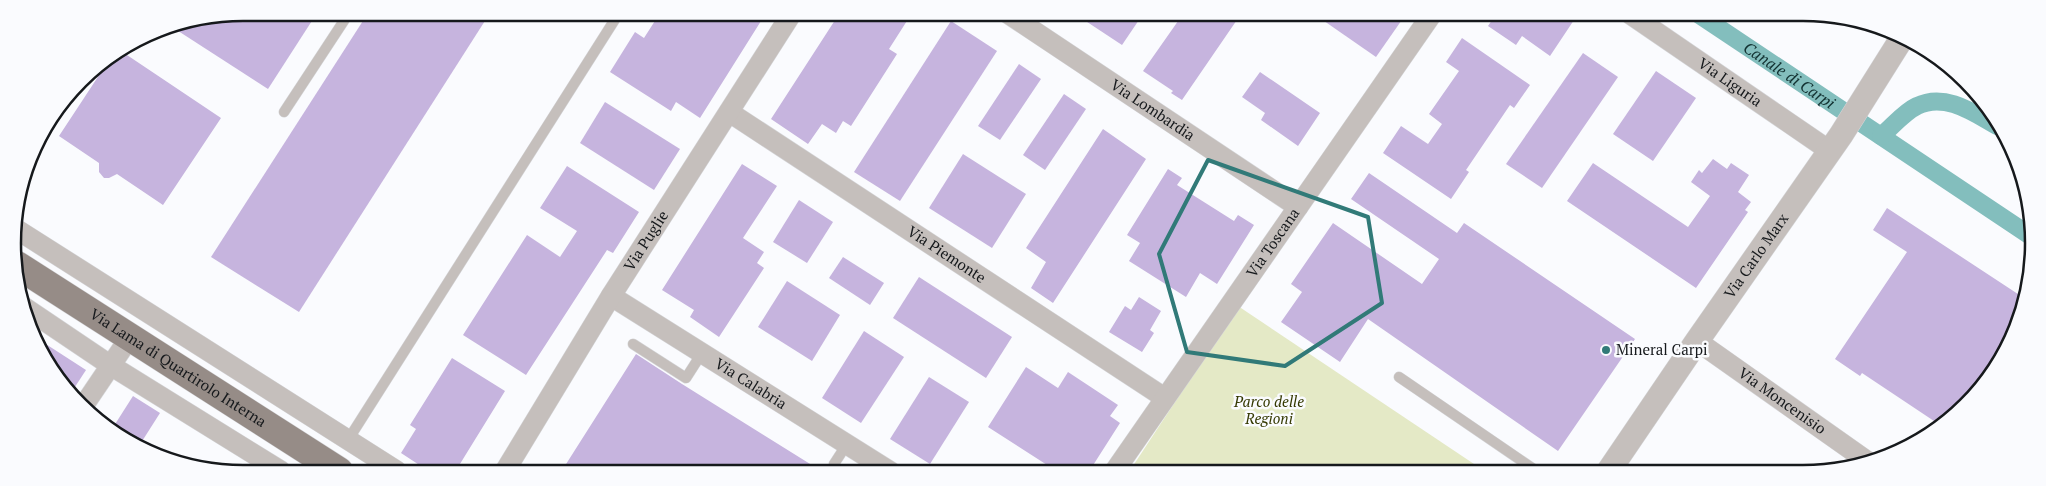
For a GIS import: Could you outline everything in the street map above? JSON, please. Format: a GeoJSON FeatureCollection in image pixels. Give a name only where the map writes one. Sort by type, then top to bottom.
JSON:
{"type":"FeatureCollection","features":[{"type":"Feature","properties":{"kind":"main road","name":"Via Lama di Quartirolo Interna"},"geometry":{"type":"LineString","coordinates":[[23,269],[327,465]]}},
{"type":"Feature","properties":{"kind":"street","name":"Via Puglie"},"geometry":{"type":"LineString","coordinates":[[515,465],[611,296],[787,21]]}},
{"type":"Feature","properties":{"kind":"street","name":"Via Lombardia"},"geometry":{"type":"LineString","coordinates":[[1018,21],[1298,207]]}},
{"type":"Feature","properties":{"kind":"street","name":"Via Toscana"},"geometry":{"type":"LineString","coordinates":[[1119,465],[1427,21]]}},
{"type":"Feature","properties":{"kind":"street","name":"Via Liguria"},"geometry":{"type":"LineString","coordinates":[[1641,21],[1836,143]]}},
{"type":"Feature","properties":{"kind":"street","name":"Via Carlo Marx"},"geometry":{"type":"LineString","coordinates":[[1613,465],[1836,143],[1899,43]]}},
{"type":"Feature","properties":{"kind":"street","name":"Via Piemonte"},"geometry":{"type":"LineString","coordinates":[[728,112],[1165,398]]}},
{"type":"Feature","properties":{"kind":"street"},"geometry":{"type":"LineString","coordinates":[[22,233],[386,465]]}},
{"type":"Feature","properties":{"kind":"street","name":"Via Calabria"},"geometry":{"type":"LineString","coordinates":[[611,296],[880,465]]}},
{"type":"Feature","properties":{"kind":"street"},"geometry":{"type":"LineString","coordinates":[[33,313],[110,365],[270,465]]}},
{"type":"Feature","properties":{"kind":"street"},"geometry":{"type":"LineString","coordinates":[[86,400],[130,337]]}},
{"type":"Feature","properties":{"kind":"street","name":"Via Moncenisio"},"geometry":{"type":"LineString","coordinates":[[1697,341],[1861,457]]}},
{"type":"Feature","properties":{"kind":"lane"},"geometry":{"type":"LineString","coordinates":[[284,112],[344,21]]}},
{"type":"Feature","properties":{"kind":"lane"},"geometry":{"type":"LineString","coordinates":[[348,440],[614,21]]}},
{"type":"Feature","properties":{"kind":"lane"},"geometry":{"type":"LineString","coordinates":[[633,344],[686,378],[702,353]]}},
{"type":"Feature","properties":{"kind":"lane"},"geometry":{"type":"LineString","coordinates":[[1399,378],[1528,465]]}},
{"type":"Feature","properties":{"kind":"lane"},"geometry":{"type":"LineString","coordinates":[[834,465],[847,444]]}},
{"type":"Feature","properties":{"kind":"highlighted area"},"geometry":{"type":"Polygon","coordinates":[[[1208,160],[1368,217],[1382,303],[1285,366],[1187,352],[1159,254],[1208,160]]]}},
{"type":"Feature","properties":{"kind":"green space","name":"Parco delle Regioni"},"geometry":{"type":"Polygon","coordinates":[[[1238,306],[1476,465],[1134,465],[1238,306]]]}},
{"type":"Feature","properties":{"kind":"building"},"geometry":{"type":"Polygon","coordinates":[[[312,21],[268,89],[178,31],[214,23],[312,21]]]}},
{"type":"Feature","properties":{"kind":"building"},"geometry":{"type":"Polygon","coordinates":[[[363,21],[485,21],[299,312],[211,257],[363,21]]]}},
{"type":"Feature","properties":{"kind":"building"},"geometry":{"type":"Polygon","coordinates":[[[655,21],[761,21],[700,118],[676,102],[671,111],[610,72],[635,32],[644,38],[655,21]]]}},
{"type":"Feature","properties":{"kind":"building"},"geometry":{"type":"Polygon","coordinates":[[[834,21],[907,21],[889,49],[897,54],[851,126],[843,121],[836,133],[822,124],[808,144],[771,119],[834,21]]]}},
{"type":"Feature","properties":{"kind":"building"},"geometry":{"type":"Polygon","coordinates":[[[951,21],[997,51],[900,201],[854,172],[951,21]]]}},
{"type":"Feature","properties":{"kind":"building"},"geometry":{"type":"Polygon","coordinates":[[[1086,21],[1138,21],[1122,45],[1086,21]]]}},
{"type":"Feature","properties":{"kind":"building"},"geometry":{"type":"Polygon","coordinates":[[[1178,21],[1236,21],[1182,100],[1171,93],[1173,91],[1143,71],[1178,21]]]}},
{"type":"Feature","properties":{"kind":"building"},"geometry":{"type":"Polygon","coordinates":[[[1324,21],[1401,21],[1376,57],[1324,21]]]}},
{"type":"Feature","properties":{"kind":"building"},"geometry":{"type":"Polygon","coordinates":[[[1491,21],[1573,21],[1550,56],[1522,36],[1516,45],[1488,26],[1491,21]]]}},
{"type":"Feature","properties":{"kind":"building"},"geometry":{"type":"Polygon","coordinates":[[[1462,38],[1530,85],[1514,108],[1510,105],[1466,170],[1469,172],[1451,199],[1383,153],[1401,126],[1428,144],[1442,124],[1429,114],[1459,71],[1446,62],[1462,38]]]}},
{"type":"Feature","properties":{"kind":"building"},"geometry":{"type":"Polygon","coordinates":[[[1583,53],[1618,77],[1542,188],[1506,164],[1583,53]]]}},
{"type":"Feature","properties":{"kind":"building"},"geometry":{"type":"Polygon","coordinates":[[[126,55],[221,118],[163,205],[117,174],[104,178],[99,172],[99,163],[59,136],[100,73],[126,55]]]}},
{"type":"Feature","properties":{"kind":"building"},"geometry":{"type":"Polygon","coordinates":[[[1019,64],[1041,79],[1000,140],[978,126],[1019,64]]]}},
{"type":"Feature","properties":{"kind":"building"},"geometry":{"type":"Polygon","coordinates":[[[1656,71],[1696,98],[1653,161],[1613,134],[1656,71]]]}},
{"type":"Feature","properties":{"kind":"building"},"geometry":{"type":"Polygon","coordinates":[[[1260,72],[1320,113],[1298,146],[1261,120],[1265,113],[1242,97],[1260,72]]]}},
{"type":"Feature","properties":{"kind":"building"},"geometry":{"type":"Polygon","coordinates":[[[1064,94],[1086,109],[1045,170],[1023,155],[1064,94]]]}},
{"type":"Feature","properties":{"kind":"building"},"geometry":{"type":"Polygon","coordinates":[[[605,102],[680,149],[654,190],[580,143],[605,102]]]}},
{"type":"Feature","properties":{"kind":"building"},"geometry":{"type":"Polygon","coordinates":[[[1103,129],[1146,159],[1053,303],[1031,288],[1046,262],[1026,248],[1103,129]]]}},
{"type":"Feature","properties":{"kind":"building"},"geometry":{"type":"Polygon","coordinates":[[[963,154],[1026,194],[992,248],[929,208],[963,154]]]}},
{"type":"Feature","properties":{"kind":"building"},"geometry":{"type":"Polygon","coordinates":[[[1713,159],[1727,169],[1731,163],[1749,175],[1738,192],[1751,202],[1745,210],[1748,212],[1696,288],[1567,201],[1593,163],[1688,227],[1710,196],[1691,182],[1699,170],[1702,173],[1713,159]]]}},
{"type":"Feature","properties":{"kind":"building"},"geometry":{"type":"Polygon","coordinates":[[[742,164],[777,186],[743,238],[764,252],[757,263],[764,268],[719,337],[690,317],[694,310],[662,290],[742,164]]]}},
{"type":"Feature","properties":{"kind":"building"},"geometry":{"type":"Polygon","coordinates":[[[567,166],[639,212],[613,253],[607,250],[526,375],[463,335],[527,235],[560,257],[577,231],[540,208],[567,166]]]}},
{"type":"Feature","properties":{"kind":"building"},"geometry":{"type":"Polygon","coordinates":[[[1168,169],[1182,178],[1177,185],[1234,221],[1238,215],[1254,225],[1217,284],[1200,273],[1186,297],[1129,261],[1140,243],[1127,235],[1168,169]]]}},
{"type":"Feature","properties":{"kind":"building"},"geometry":{"type":"Polygon","coordinates":[[[1369,173],[1457,233],[1464,223],[1635,339],[1558,451],[1368,319],[1340,362],[1281,322],[1302,292],[1291,284],[1333,223],[1422,284],[1439,259],[1351,199],[1369,173]]]}},
{"type":"Feature","properties":{"kind":"building"},"geometry":{"type":"Polygon","coordinates":[[[799,200],[833,222],[807,263],[773,242],[799,200]]]}},
{"type":"Feature","properties":{"kind":"building"},"geometry":{"type":"Polygon","coordinates":[[[1887,208],[2018,294],[2008,328],[1995,354],[1970,389],[1934,421],[1862,373],[1860,376],[1835,359],[1907,252],[1873,230],[1887,208]]]}},
{"type":"Feature","properties":{"kind":"building"},"geometry":{"type":"Polygon","coordinates":[[[843,257],[884,283],[870,305],[829,278],[843,257]]]}},
{"type":"Feature","properties":{"kind":"building"},"geometry":{"type":"Polygon","coordinates":[[[919,277],[1012,337],[986,378],[893,318],[919,277]]]}},
{"type":"Feature","properties":{"kind":"building"},"geometry":{"type":"Polygon","coordinates":[[[787,281],[840,315],[812,361],[758,327],[787,281]]]}},
{"type":"Feature","properties":{"kind":"building"},"geometry":{"type":"Polygon","coordinates":[[[1139,297],[1161,311],[1150,330],[1154,333],[1142,352],[1109,332],[1125,306],[1131,310],[1139,297]]]}},
{"type":"Feature","properties":{"kind":"building"},"geometry":{"type":"Polygon","coordinates":[[[864,331],[904,357],[861,423],[822,398],[864,331]]]}},
{"type":"Feature","properties":{"kind":"building"},"geometry":{"type":"Polygon","coordinates":[[[46,344],[86,370],[75,387],[46,344]]]}},
{"type":"Feature","properties":{"kind":"building"},"geometry":{"type":"Polygon","coordinates":[[[636,354],[812,465],[565,465],[636,354]]]}},
{"type":"Feature","properties":{"kind":"building"},"geometry":{"type":"Polygon","coordinates":[[[452,358],[505,391],[459,465],[419,465],[401,453],[416,429],[410,425],[452,358]]]}},
{"type":"Feature","properties":{"kind":"building"},"geometry":{"type":"Polygon","coordinates":[[[1026,367],[1058,388],[1068,372],[1118,405],[1110,416],[1120,423],[1093,465],[1047,465],[988,427],[1026,367]]]}},
{"type":"Feature","properties":{"kind":"building"},"geometry":{"type":"Polygon","coordinates":[[[929,377],[969,402],[930,464],[890,439],[929,377]]]}},
{"type":"Feature","properties":{"kind":"building"},"geometry":{"type":"Polygon","coordinates":[[[133,396],[160,413],[142,441],[115,424],[133,396]]]}},
{"type":"Feature","properties":{"kind":"waterway","name":"Canale di Carpi"},"geometry":{"type":"LineString","coordinates":[[1708,21],[2024,232]]}},
{"type":"Feature","properties":{"kind":"waterway","name":"Canale di Carpi"},"geometry":{"type":"LineString","coordinates":[[1881,136],[1912,109],[1928,102],[1938,101],[1959,106],[1987,120]]}},
{"type":"Feature","properties":{"kind":"place","name":"Mineral Carpi"},"geometry":{"type":"Point","coordinates":[1606,350]}}]}
